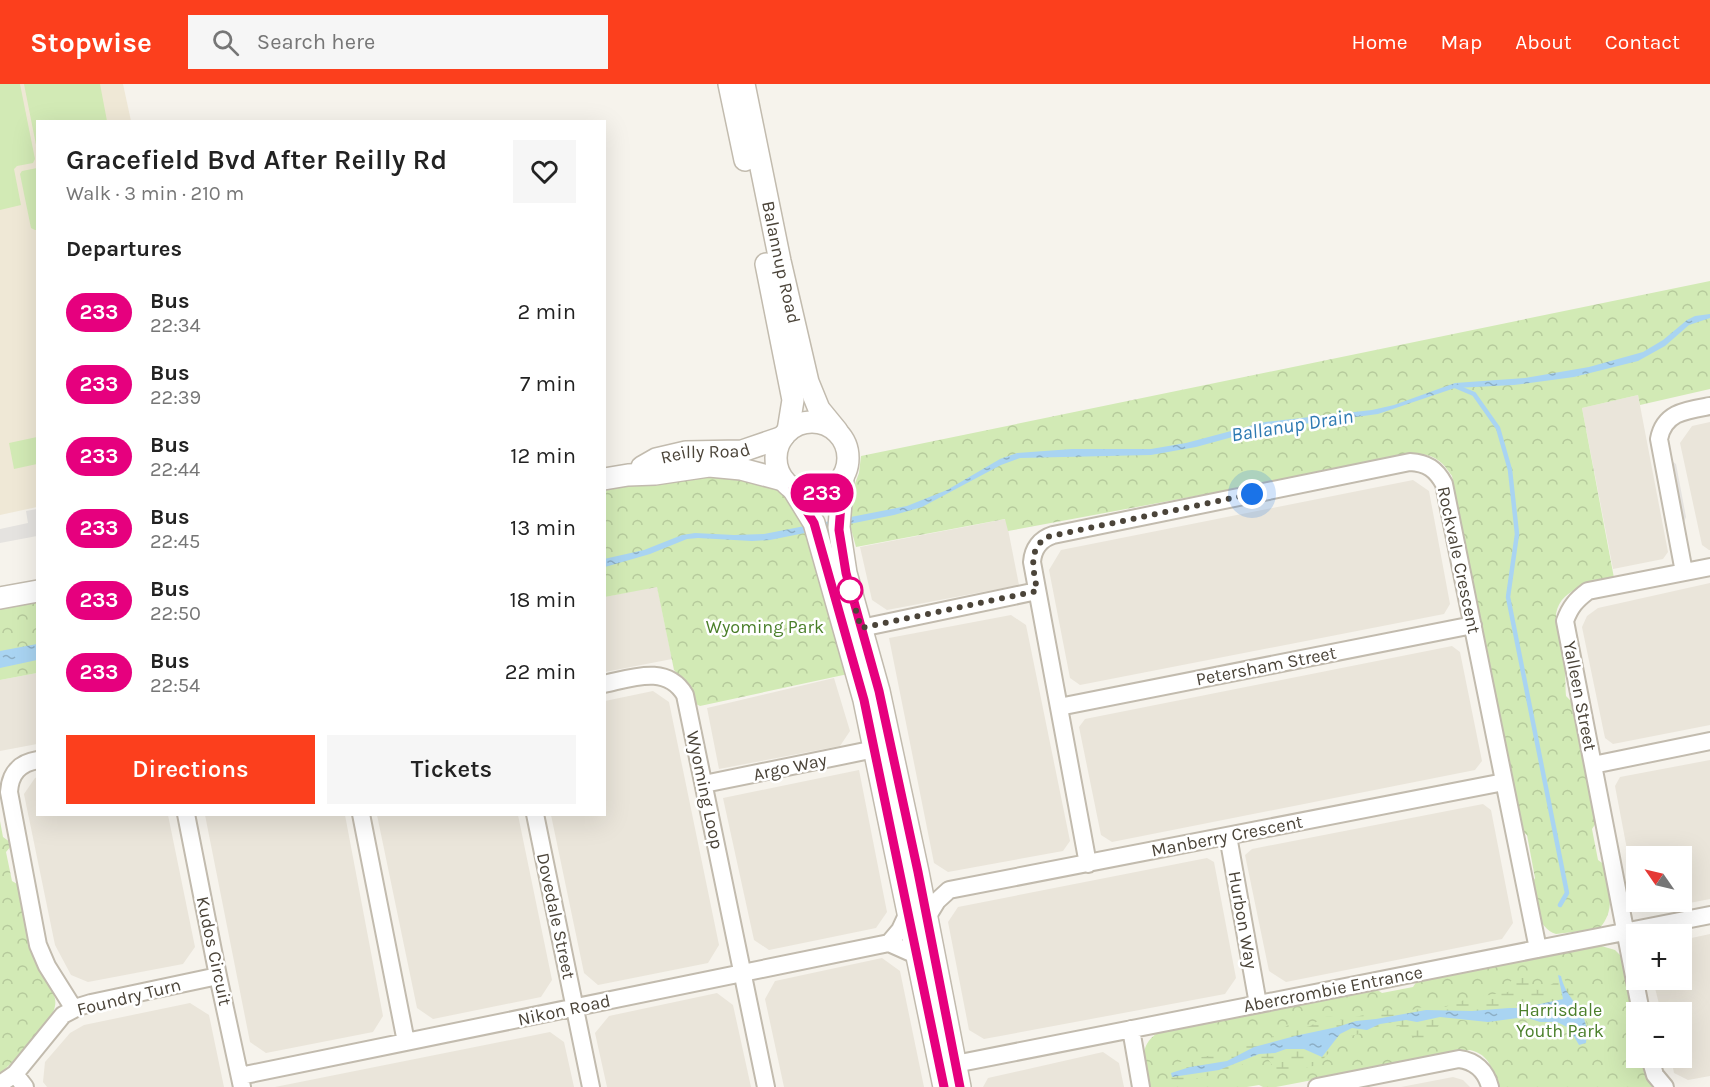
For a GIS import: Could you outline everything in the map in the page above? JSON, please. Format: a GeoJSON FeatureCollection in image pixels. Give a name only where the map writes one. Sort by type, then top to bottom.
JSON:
{"type":"FeatureCollection","features":[{"type":"Feature","properties":{"kind":"street","name":"Balannup Road"},"geometry":{"type":"LineString","coordinates":[[729,84],[793,400],[785,434]]}},
{"type":"Feature","properties":{"kind":"street","name":"Balannup Road"},"geometry":{"type":"LineString","coordinates":[[744,84],[780,261],[808,382],[819,409],[837,431]]}},
{"type":"Feature","properties":{"kind":"street"},"geometry":{"type":"LineString","coordinates":[[1684,572],[1659,439],[1665,424],[1677,413],[1710,406]]}},
{"type":"Feature","properties":{"kind":"street"},"geometry":{"type":"LineString","coordinates":[[944,1087],[916,955],[917,917],[918,872],[879,691],[846,573],[839,536],[843,478],[849,464],[849,452],[837,431],[819,422],[808,422],[797,425],[785,434],[777,449],[778,470],[814,523],[864,700],[875,749],[917,917],[955,1064],[960,1087]]}},
{"type":"Feature","properties":{"kind":"street","name":"Reilly Road"},"geometry":{"type":"LineString","coordinates":[[628,475],[656,459],[679,453],[742,452],[785,434]]}},
{"type":"Feature","properties":{"kind":"street","name":"Rockvale Crescent"},"geometry":{"type":"LineString","coordinates":[[1088,864],[1032,562],[1033,553],[1041,541],[1053,535],[1410,462],[1422,463],[1432,468],[1444,484],[1538,949]]}},
{"type":"Feature","properties":{"kind":"street","name":"Reilly Road"},"geometry":{"type":"LineString","coordinates":[[606,479],[655,474],[694,467],[725,466],[748,470],[788,484]]}},
{"type":"Feature","properties":{"kind":"street"},"geometry":{"type":"LineString","coordinates":[[788,484],[809,495],[820,494],[830,490],[843,478]]}},
{"type":"Feature","properties":{"kind":"street","name":"Yalleen Street"},"geometry":{"type":"LineString","coordinates":[[1626,932],[1565,621],[1568,610],[1575,600],[1588,591],[1710,567]]}},
{"type":"Feature","properties":{"kind":"street"},"geometry":{"type":"LineString","coordinates":[[0,598],[36,591]]}},
{"type":"Feature","properties":{"kind":"street"},"geometry":{"type":"LineString","coordinates":[[861,628],[1037,591]]}},
{"type":"Feature","properties":{"kind":"street","name":"Petersham Street"},"geometry":{"type":"LineString","coordinates":[[1059,707],[1473,625]]}},
{"type":"Feature","properties":{"kind":"street","name":"Wyoming Loop"},"geometry":{"type":"LineString","coordinates":[[606,684],[653,674],[667,678],[679,687],[687,699],[766,1087]]}},
{"type":"Feature","properties":{"kind":"street"},"geometry":{"type":"LineString","coordinates":[[1593,765],[1710,741]]}},
{"type":"Feature","properties":{"kind":"street","name":"Argo Way"},"geometry":{"type":"LineString","coordinates":[[704,784],[875,749]]}},
{"type":"Feature","properties":{"kind":"street"},"geometry":{"type":"LineString","coordinates":[[36,760],[29,761],[16,770],[9,782],[9,792],[38,945],[47,966],[74,1009]]}},
{"type":"Feature","properties":{"kind":"street","name":"Manberry Crescent"},"geometry":{"type":"LineString","coordinates":[[949,890],[1504,782]]}},
{"type":"Feature","properties":{"kind":"street","name":"Kudos Circuit"},"geometry":{"type":"LineString","coordinates":[[186,816],[241,1081]]}},
{"type":"Feature","properties":{"kind":"street"},"geometry":{"type":"LineString","coordinates":[[361,816],[406,1042]]}},
{"type":"Feature","properties":{"kind":"street","name":"Dovedale Street"},"geometry":{"type":"LineString","coordinates":[[535,816],[591,1087]]}},
{"type":"Feature","properties":{"kind":"street","name":"Hurbon Way"},"geometry":{"type":"LineString","coordinates":[[1228,836],[1258,1004]]}},
{"type":"Feature","properties":{"kind":"street"},"geometry":{"type":"LineString","coordinates":[[916,955],[889,943],[900,930],[949,890],[933,883],[918,872]]}},
{"type":"Feature","properties":{"kind":"street","name":"Abercrombie Entrance"},"geometry":{"type":"LineString","coordinates":[[1666,924],[1710,915]]}},
{"type":"Feature","properties":{"kind":"street","name":"Abercrombie Entrance"},"geometry":{"type":"LineString","coordinates":[[955,1064],[1626,932]]}},
{"type":"Feature","properties":{"kind":"street","name":"Nikon Road"},"geometry":{"type":"LineString","coordinates":[[241,1081],[406,1042],[889,943]]}},
{"type":"Feature","properties":{"kind":"street","name":"Foundry Turn"},"geometry":{"type":"LineString","coordinates":[[0,1084],[20,1080],[51,1028],[63,1015],[74,1009],[91,1003],[218,976]]}},
{"type":"Feature","properties":{"kind":"street"},"geometry":{"type":"LineString","coordinates":[[1131,1029],[1141,1087]]}},
{"type":"Feature","properties":{"kind":"street"},"geometry":{"type":"LineString","coordinates":[[1317,1087],[1459,1059],[1472,1062],[1478,1067],[1487,1078],[1490,1087]]}},
{"type":"Feature","properties":{"kind":"street"},"geometry":{"type":"LineString","coordinates":[[1653,1068],[1655,1075],[1665,1087]]}},
{"type":"Feature","properties":{"kind":"shaded area"},"geometry":{"type":"Polygon","coordinates":[[[0,84],[123,84],[131,120],[36,120],[36,507],[0,515],[0,84]]]}},
{"type":"Feature","properties":{"kind":"shaded area"},"geometry":{"type":"Polygon","coordinates":[[[1638,395],[1668,552],[1663,559],[1613,569],[1582,408],[1638,395]]]}},
{"type":"Feature","properties":{"kind":"shaded area"},"geometry":{"type":"Polygon","coordinates":[[[1710,422],[1709,550],[1702,545],[1680,443],[1692,426],[1710,422]]]}},
{"type":"Feature","properties":{"kind":"shaded area"},"geometry":{"type":"Polygon","coordinates":[[[1669,459],[1676,464],[1686,517],[1683,525],[1669,459]]]}},
{"type":"Feature","properties":{"kind":"shaded area"},"geometry":{"type":"Polygon","coordinates":[[[1413,480],[1429,491],[1450,604],[1444,614],[1080,685],[1070,678],[1049,570],[1061,550],[1413,480]]]}},
{"type":"Feature","properties":{"kind":"shaded area"},"geometry":{"type":"Polygon","coordinates":[[[36,509],[36,536],[0,543],[0,529],[28,523],[26,511],[36,509]]]}},
{"type":"Feature","properties":{"kind":"shaded area"},"geometry":{"type":"Polygon","coordinates":[[[1006,519],[1019,585],[887,610],[872,600],[860,547],[1006,519]]]}},
{"type":"Feature","properties":{"kind":"shaded area"},"geometry":{"type":"Polygon","coordinates":[[[1710,583],[1710,725],[1613,744],[1605,738],[1582,627],[1587,616],[1598,608],[1710,583]]]}},
{"type":"Feature","properties":{"kind":"shaded area"},"geometry":{"type":"Polygon","coordinates":[[[657,586],[672,659],[606,672],[606,597],[657,586]]]}},
{"type":"Feature","properties":{"kind":"shaded area"},"geometry":{"type":"Polygon","coordinates":[[[1011,615],[1026,625],[1070,841],[1063,851],[948,872],[934,863],[889,638],[1011,615]]]}},
{"type":"Feature","properties":{"kind":"shaded area"},"geometry":{"type":"Polygon","coordinates":[[[1452,646],[1460,652],[1482,761],[1475,770],[1112,842],[1101,835],[1079,727],[1085,719],[1452,646]]]}},
{"type":"Feature","properties":{"kind":"shaded area"},"geometry":{"type":"Polygon","coordinates":[[[36,673],[36,744],[0,751],[0,680],[36,673]]]}},
{"type":"Feature","properties":{"kind":"shaded area"},"geometry":{"type":"Polygon","coordinates":[[[834,678],[850,731],[840,746],[719,769],[707,708],[834,678]]]}},
{"type":"Feature","properties":{"kind":"shaded area"},"geometry":{"type":"Polygon","coordinates":[[[653,691],[669,702],[719,945],[708,963],[598,985],[584,973],[551,816],[606,816],[606,701],[653,691]]]}},
{"type":"Feature","properties":{"kind":"shaded area"},"geometry":{"type":"Polygon","coordinates":[[[1710,760],[1710,899],[1692,902],[1692,846],[1626,846],[1615,786],[1620,777],[1710,760]]]}},
{"type":"Feature","properties":{"kind":"shaded area"},"geometry":{"type":"Polygon","coordinates":[[[859,770],[887,912],[876,928],[769,950],[754,940],[723,798],[859,770]]]}},
{"type":"Feature","properties":{"kind":"shaded area"},"geometry":{"type":"Polygon","coordinates":[[[35,778],[36,816],[168,816],[195,947],[183,964],[88,982],[71,975],[55,945],[24,794],[35,778]]]}},
{"type":"Feature","properties":{"kind":"shaded area"},"geometry":{"type":"Polygon","coordinates":[[[1483,804],[1491,810],[1513,923],[1502,939],[1286,982],[1269,971],[1245,855],[1252,849],[1483,804]]]}},
{"type":"Feature","properties":{"kind":"shaded area"},"geometry":{"type":"Polygon","coordinates":[[[205,816],[345,816],[383,1016],[373,1032],[266,1053],[250,1042],[205,816]]]}},
{"type":"Feature","properties":{"kind":"shaded area"},"geometry":{"type":"Polygon","coordinates":[[[377,816],[518,816],[552,980],[541,997],[433,1019],[417,1008],[377,816]]]}},
{"type":"Feature","properties":{"kind":"shaded area"},"geometry":{"type":"Polygon","coordinates":[[[1207,858],[1214,862],[1236,978],[1225,994],[984,1039],[969,1030],[948,922],[958,907],[1207,858]]]}},
{"type":"Feature","properties":{"kind":"shaded area"},"geometry":{"type":"Polygon","coordinates":[[[1710,934],[1710,1076],[1688,1080],[1674,1073],[1673,1068],[1692,1068],[1692,1002],[1658,1002],[1656,990],[1692,990],[1692,938],[1710,934]]]}},
{"type":"Feature","properties":{"kind":"shaded area"},"geometry":{"type":"Polygon","coordinates":[[[882,958],[900,971],[924,1087],[784,1087],[765,999],[775,981],[882,958]]]}},
{"type":"Feature","properties":{"kind":"shaded area"},"geometry":{"type":"Polygon","coordinates":[[[717,993],[733,1005],[751,1087],[607,1087],[595,1033],[609,1016],[717,993]]]}},
{"type":"Feature","properties":{"kind":"shaded area"},"geometry":{"type":"Polygon","coordinates":[[[190,1003],[209,1015],[224,1087],[47,1087],[43,1082],[45,1062],[70,1033],[84,1025],[190,1003]]]}},
{"type":"Feature","properties":{"kind":"shaded area"},"geometry":{"type":"Polygon","coordinates":[[[550,1032],[564,1042],[574,1087],[275,1087],[550,1032]]]}},
{"type":"Feature","properties":{"kind":"shaded area"},"geometry":{"type":"Polygon","coordinates":[[[1103,1052],[1119,1063],[1124,1087],[983,1087],[988,1078],[1103,1052]]]}},
{"type":"Feature","properties":{"kind":"shaded area"},"geometry":{"type":"Polygon","coordinates":[[[1453,1077],[1463,1080],[1470,1087],[1401,1087],[1453,1077]]]}},
{"type":"Feature","properties":{"kind":"green space"},"geometry":{"type":"Polygon","coordinates":[[[0,84],[20,84],[35,159],[33,163],[17,166],[14,169],[21,205],[0,210],[0,84]]]}},
{"type":"Feature","properties":{"kind":"green space"},"geometry":{"type":"Polygon","coordinates":[[[24,84],[100,84],[107,120],[36,120],[36,145],[24,84]]]}},
{"type":"Feature","properties":{"kind":"green space"},"geometry":{"type":"Polygon","coordinates":[[[36,168],[36,230],[31,228],[20,174],[22,171],[36,168]]]}},
{"type":"Feature","properties":{"kind":"green space"},"geometry":{"type":"Polygon","coordinates":[[[1710,281],[1710,389],[1640,405],[1638,395],[1582,408],[1614,578],[1585,585],[1567,595],[1557,610],[1556,621],[1565,668],[1566,696],[1572,702],[1596,823],[1592,829],[1598,860],[1605,865],[1610,898],[1608,914],[1599,929],[1556,934],[1545,926],[1538,914],[1530,886],[1535,878],[1527,835],[1520,830],[1452,476],[1435,458],[1421,454],[1008,531],[1005,519],[856,547],[848,518],[849,499],[859,473],[861,456],[1710,281]]]}},
{"type":"Feature","properties":{"kind":"green space"},"geometry":{"type":"Polygon","coordinates":[[[36,437],[36,464],[14,469],[9,443],[36,437]]]}},
{"type":"Feature","properties":{"kind":"green space","name":"Wyoming Park"},"geometry":{"type":"Polygon","coordinates":[[[715,473],[783,490],[800,507],[848,674],[700,706],[694,703],[690,688],[674,670],[657,587],[606,597],[606,488],[715,473]]]}},
{"type":"Feature","properties":{"kind":"green space"},"geometry":{"type":"Polygon","coordinates":[[[36,600],[36,673],[0,680],[0,607],[36,600]]]}},
{"type":"Feature","properties":{"kind":"green space"},"geometry":{"type":"Polygon","coordinates":[[[0,821],[3,837],[10,842],[11,846],[6,852],[12,881],[19,885],[39,956],[54,995],[55,1006],[53,1013],[40,1031],[0,1074],[0,821]]]}},
{"type":"Feature","properties":{"kind":"green space","name":"Harrisdale Youth Park"},"geometry":{"type":"Polygon","coordinates":[[[1598,945],[1615,950],[1623,958],[1626,990],[1629,990],[1632,1002],[1626,1002],[1626,1068],[1646,1068],[1652,1087],[1496,1087],[1486,1059],[1470,1050],[1276,1087],[1259,1085],[1148,1087],[1144,1064],[1145,1050],[1147,1043],[1159,1032],[1376,989],[1382,993],[1413,987],[1417,981],[1598,945]]]}},
{"type":"Feature","properties":{"kind":"green space"},"geometry":{"type":"Polygon","coordinates":[[[1524,975],[1537,990],[1564,979],[1575,994],[1574,998],[1566,998],[1512,1015],[1584,1013],[1589,1033],[1581,1044],[1575,1042],[1568,1033],[1560,1028],[1524,1019],[1485,1023],[1448,1020],[1423,1039],[1413,1037],[1399,1026],[1344,1038],[1317,1065],[1278,1074],[1268,1059],[1263,1058],[1252,1060],[1222,1073],[1190,1079],[1170,1079],[1168,1072],[1171,1067],[1184,1061],[1231,1052],[1268,1039],[1290,1024],[1306,1027],[1327,1017],[1333,1017],[1335,1021],[1394,1009],[1408,1011],[1426,1006],[1445,1007],[1470,998],[1508,992],[1512,988],[1510,982],[1524,975]]]}},
{"type":"Feature","properties":{"kind":"water","name":"Ballanup Drain"},"geometry":{"type":"Polygon","coordinates":[[[1710,314],[1710,318],[1689,325],[1665,346],[1638,361],[1574,377],[1514,385],[1455,388],[1378,414],[1258,430],[1196,447],[1151,455],[1020,458],[1001,465],[922,507],[894,515],[770,540],[687,539],[650,554],[606,567],[606,559],[644,550],[682,535],[695,533],[764,534],[907,506],[947,490],[1000,459],[1017,453],[1072,449],[1151,449],[1186,443],[1265,422],[1372,410],[1394,405],[1455,383],[1525,378],[1589,367],[1643,352],[1695,316],[1710,314]]]}},
{"type":"Feature","properties":{"kind":"water"},"geometry":{"type":"Polygon","coordinates":[[[36,644],[36,660],[0,668],[0,651],[36,644]]]}},
{"type":"Feature","properties":{"kind":"water"},"geometry":{"type":"Polygon","coordinates":[[[1558,975],[1561,976],[1568,993],[1582,1014],[1587,1031],[1586,1043],[1579,1045],[1569,1028],[1557,1022],[1540,1022],[1525,1017],[1488,1022],[1440,1017],[1417,1022],[1406,1020],[1380,1024],[1367,1030],[1352,1028],[1340,1034],[1322,1057],[1304,1049],[1286,1049],[1275,1053],[1259,1054],[1219,1070],[1172,1077],[1171,1073],[1190,1067],[1227,1061],[1254,1047],[1356,1021],[1426,1010],[1472,1011],[1522,1008],[1563,999],[1558,975]]]}},
{"type":"Feature","properties":{"kind":"waterway"},"geometry":{"type":"LineString","coordinates":[[1455,386],[1474,394],[1498,428],[1510,470],[1517,534],[1508,597],[1567,893],[1560,905]]}},
{"type":"Feature","properties":{"kind":"bus line","name":"233"},"geometry":{"type":"LineString","coordinates":[[944,1087],[864,700],[814,523],[793,489],[809,495],[820,494],[830,490],[843,478],[839,513],[841,548],[879,691],[918,872],[960,1087]]}},
{"type":"Feature","properties":{"kind":"route"},"geometry":{"type":"LineString","coordinates":[[850,590],[861,628],[1037,591],[1032,558],[1037,545],[1046,537],[1252,494]]}}]}
